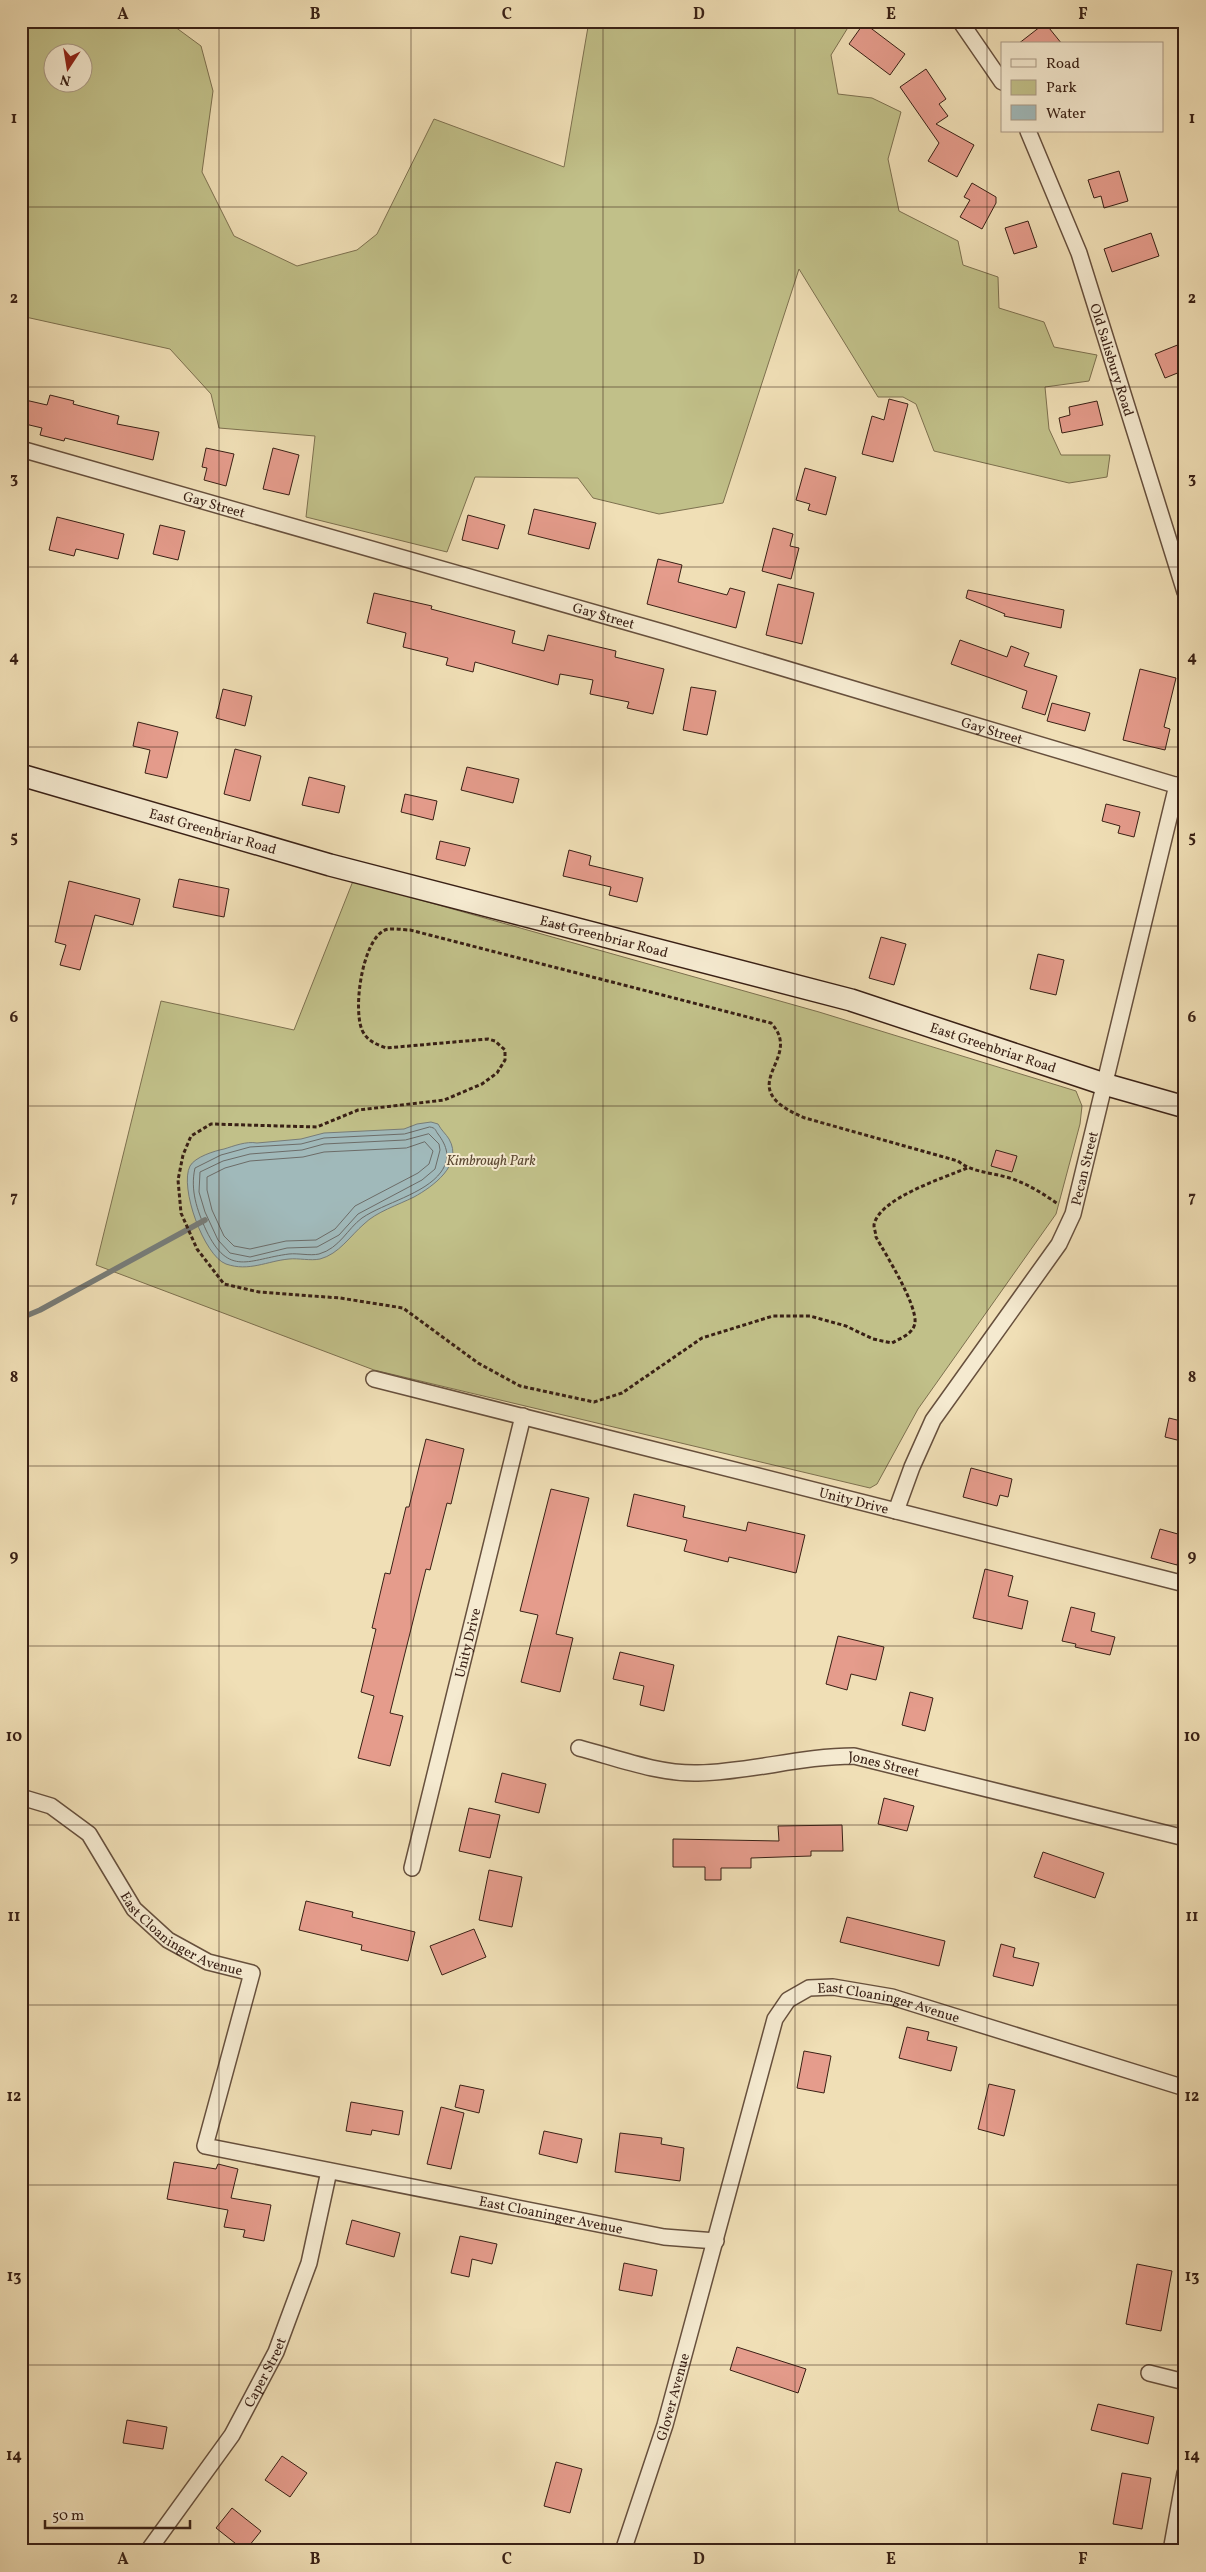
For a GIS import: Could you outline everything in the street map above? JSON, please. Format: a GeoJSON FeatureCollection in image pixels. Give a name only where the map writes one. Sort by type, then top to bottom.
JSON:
{"type":"FeatureCollection","features":[{"type":"Feature","properties":{"kind":"street"},"geometry":{"type":"LineString","coordinates":[[960,21],[1001,81]]}},
{"type":"Feature","properties":{"kind":"street","name":"Old Salisbury Road"},"geometry":{"type":"LineString","coordinates":[[1028,132],[1079,253],[1185,592]]}},
{"type":"Feature","properties":{"kind":"street","name":"Gay Street"},"geometry":{"type":"LineString","coordinates":[[21,449],[669,634],[1181,787]]}},
{"type":"Feature","properties":{"kind":"street","name":"East Greenbriar Road"},"geometry":{"type":"LineString","coordinates":[[21,775],[330,865],[851,1000],[1104,1084],[1185,1107]]}},
{"type":"Feature","properties":{"kind":"street","name":"Pecan Street"},"geometry":{"type":"LineString","coordinates":[[896,1511],[912,1466],[932,1420],[1059,1244],[1073,1214],[1104,1084],[1181,787]]}},
{"type":"Feature","properties":{"kind":"street","name":"Unity Drive"},"geometry":{"type":"LineString","coordinates":[[374,1379],[1185,1584]]}},
{"type":"Feature","properties":{"kind":"street","name":"Unity Drive"},"geometry":{"type":"LineString","coordinates":[[412,1868],[523,1416]]}},
{"type":"Feature","properties":{"kind":"street","name":"Jones Street"},"geometry":{"type":"LineString","coordinates":[[579,1748],[660,1769],[696,1774],[738,1771],[826,1756],[854,1756],[1185,1838]]}},
{"type":"Feature","properties":{"kind":"street","name":"East Cloaninger Avenue"},"geometry":{"type":"LineString","coordinates":[[21,1798],[52,1806],[89,1834],[134,1909],[168,1940],[208,1962],[252,1973],[205,2146],[664,2237],[716,2241],[775,2019],[788,2000],[809,1988],[833,1987],[892,1997],[1185,2088]]}},
{"type":"Feature","properties":{"kind":"street","name":"Caper Street"},"geometry":{"type":"LineString","coordinates":[[148,2551],[232,2435],[276,2352],[309,2263],[330,2171]]}},
{"type":"Feature","properties":{"kind":"street","name":"Glover Avenue"},"geometry":{"type":"LineString","coordinates":[[623,2551],[665,2425],[716,2241]]}},
{"type":"Feature","properties":{"kind":"street"},"geometry":{"type":"LineString","coordinates":[[1149,2372],[1185,2382]]}},
{"type":"Feature","properties":{"kind":"street"},"geometry":{"type":"LineString","coordinates":[[1171,2551],[1185,2473]]}},
{"type":"Feature","properties":{"kind":"path"},"geometry":{"type":"LineString","coordinates":[[967,1168],[893,1201],[880,1213],[874,1226],[876,1237],[909,1298],[915,1322],[909,1334],[892,1343],[873,1339],[846,1326],[810,1316],[773,1316],[702,1338],[622,1392],[594,1402],[520,1386],[478,1363],[403,1308],[340,1298],[259,1292],[224,1284],[197,1249],[181,1213],[178,1180],[183,1155],[191,1136],[211,1124],[317,1127],[358,1110],[444,1100],[482,1084],[497,1072],[504,1060],[504,1050],[496,1041],[488,1039],[386,1048],[370,1042],[362,1030],[358,994],[374,938],[385,930],[410,930],[771,1023],[778,1031],[781,1044],[768,1083],[771,1098],[784,1110],[805,1118],[958,1161],[967,1168],[1007,1177],[1037,1189],[1073,1214]]}},
{"type":"Feature","properties":{"kind":"green space"},"geometry":{"type":"Polygon","coordinates":[[[21,21],[167,21],[201,46],[213,91],[202,172],[234,236],[297,266],[357,250],[377,234],[434,119],[564,167],[589,21],[852,21],[831,55],[838,94],[872,98],[901,112],[888,159],[899,211],[958,241],[963,265],[998,277],[999,308],[1044,322],[1054,347],[1097,355],[1089,381],[1045,387],[1049,429],[1061,455],[1110,455],[1107,477],[1069,483],[934,451],[916,404],[903,397],[878,397],[799,269],[723,503],[659,514],[593,498],[578,478],[475,477],[447,552],[306,517],[315,436],[219,428],[211,394],[170,349],[21,316],[21,21]]]}},
{"type":"Feature","properties":{"kind":"green space","name":"Kimbrough Park"},"geometry":{"type":"Polygon","coordinates":[[[353,881],[819,1012],[1076,1091],[1082,1106],[1080,1124],[1056,1214],[918,1409],[877,1484],[870,1488],[374,1370],[96,1265],[161,1001],[294,1030],[353,881]]]}},
{"type":"Feature","properties":{"kind":"water"},"geometry":{"type":"Polygon","coordinates":[[[431,1122],[438,1124],[449,1139],[453,1149],[452,1158],[444,1174],[421,1193],[381,1212],[369,1220],[339,1249],[327,1257],[316,1260],[289,1259],[250,1266],[234,1266],[226,1264],[218,1258],[202,1235],[191,1204],[187,1176],[192,1163],[200,1157],[244,1143],[301,1139],[324,1133],[404,1129],[417,1124],[431,1122]]]}},
{"type":"Feature","properties":{"kind":"building"},"geometry":{"type":"Polygon","coordinates":[[[864,23],[905,54],[890,75],[849,44],[864,23]]]}},
{"type":"Feature","properties":{"kind":"building"},"geometry":{"type":"Polygon","coordinates":[[[1045,23],[1060,42],[1021,42],[1045,23]]]}},
{"type":"Feature","properties":{"kind":"building"},"geometry":{"type":"Polygon","coordinates":[[[926,69],[946,99],[939,104],[948,116],[936,124],[974,145],[957,177],[928,161],[939,143],[900,87],[926,69]]]}},
{"type":"Feature","properties":{"kind":"building"},"geometry":{"type":"Polygon","coordinates":[[[1119,171],[1128,201],[1104,208],[1101,196],[1094,198],[1088,180],[1119,171]]]}},
{"type":"Feature","properties":{"kind":"building"},"geometry":{"type":"Polygon","coordinates":[[[972,183],[996,197],[996,203],[982,229],[960,217],[970,200],[964,197],[972,183]]]}},
{"type":"Feature","properties":{"kind":"building"},"geometry":{"type":"Polygon","coordinates":[[[1028,221],[1037,247],[1014,254],[1005,228],[1028,221]]]}},
{"type":"Feature","properties":{"kind":"building"},"geometry":{"type":"Polygon","coordinates":[[[1151,233],[1159,256],[1112,272],[1104,249],[1151,233]]]}},
{"type":"Feature","properties":{"kind":"building"},"geometry":{"type":"Polygon","coordinates":[[[1185,342],[1185,370],[1165,378],[1155,354],[1185,342]]]}},
{"type":"Feature","properties":{"kind":"building"},"geometry":{"type":"Polygon","coordinates":[[[50,395],[74,401],[73,404],[119,416],[117,424],[159,432],[153,460],[65,438],[64,441],[40,435],[42,428],[21,423],[21,399],[47,405],[50,395]]]}},
{"type":"Feature","properties":{"kind":"building"},"geometry":{"type":"Polygon","coordinates":[[[889,399],[908,404],[893,462],[862,454],[872,416],[884,420],[889,399]]]}},
{"type":"Feature","properties":{"kind":"building"},"geometry":{"type":"Polygon","coordinates":[[[1097,401],[1103,425],[1062,433],[1059,418],[1070,415],[1069,407],[1097,401]]]}},
{"type":"Feature","properties":{"kind":"building"},"geometry":{"type":"Polygon","coordinates":[[[206,448],[234,454],[226,486],[204,480],[207,468],[202,467],[206,448]]]}},
{"type":"Feature","properties":{"kind":"building"},"geometry":{"type":"Polygon","coordinates":[[[273,448],[299,455],[289,495],[263,489],[273,448]]]}},
{"type":"Feature","properties":{"kind":"building"},"geometry":{"type":"Polygon","coordinates":[[[805,468],[836,477],[826,515],[808,510],[810,504],[796,500],[805,468]]]}},
{"type":"Feature","properties":{"kind":"building"},"geometry":{"type":"Polygon","coordinates":[[[534,509],[596,523],[589,549],[528,534],[534,509]]]}},
{"type":"Feature","properties":{"kind":"building"},"geometry":{"type":"Polygon","coordinates":[[[468,515],[505,525],[498,549],[462,540],[468,515]]]}},
{"type":"Feature","properties":{"kind":"building"},"geometry":{"type":"Polygon","coordinates":[[[57,517],[124,534],[118,559],[76,549],[74,556],[49,550],[57,517]]]}},
{"type":"Feature","properties":{"kind":"building"},"geometry":{"type":"Polygon","coordinates":[[[160,525],[185,531],[178,560],[153,554],[160,525]]]}},
{"type":"Feature","properties":{"kind":"building"},"geometry":{"type":"Polygon","coordinates":[[[773,528],[793,534],[790,546],[799,548],[791,579],[762,571],[773,528]]]}},
{"type":"Feature","properties":{"kind":"building"},"geometry":{"type":"Polygon","coordinates":[[[658,559],[682,565],[678,582],[727,595],[730,588],[745,592],[736,628],[647,604],[658,559]]]}},
{"type":"Feature","properties":{"kind":"building"},"geometry":{"type":"Polygon","coordinates":[[[778,584],[814,593],[802,644],[766,635],[778,584]]]}},
{"type":"Feature","properties":{"kind":"building"},"geometry":{"type":"Polygon","coordinates":[[[968,590],[1064,610],[1061,628],[1004,616],[1005,614],[966,598],[968,590]]]}},
{"type":"Feature","properties":{"kind":"building"},"geometry":{"type":"Polygon","coordinates":[[[374,593],[432,606],[431,609],[515,631],[512,643],[544,651],[548,635],[616,651],[615,657],[664,669],[653,714],[627,708],[629,702],[590,694],[593,680],[560,674],[558,685],[475,662],[473,672],[446,665],[448,658],[403,647],[406,633],[367,623],[374,593]]]}},
{"type":"Feature","properties":{"kind":"building"},"geometry":{"type":"Polygon","coordinates":[[[960,640],[1007,657],[1011,646],[1029,653],[1024,666],[1057,676],[1045,715],[1022,708],[1027,691],[951,664],[960,640]]]}},
{"type":"Feature","properties":{"kind":"building"},"geometry":{"type":"Polygon","coordinates":[[[1140,669],[1176,678],[1164,727],[1170,729],[1165,750],[1123,740],[1140,669]]]}},
{"type":"Feature","properties":{"kind":"building"},"geometry":{"type":"Polygon","coordinates":[[[691,687],[716,691],[707,735],[683,730],[691,687]]]}},
{"type":"Feature","properties":{"kind":"building"},"geometry":{"type":"Polygon","coordinates":[[[223,689],[252,696],[245,726],[216,718],[223,689]]]}},
{"type":"Feature","properties":{"kind":"building"},"geometry":{"type":"Polygon","coordinates":[[[1052,703],[1090,713],[1085,731],[1047,721],[1052,703]]]}},
{"type":"Feature","properties":{"kind":"building"},"geometry":{"type":"Polygon","coordinates":[[[138,722],[178,732],[167,778],[145,773],[150,750],[133,746],[138,722]]]}},
{"type":"Feature","properties":{"kind":"building"},"geometry":{"type":"Polygon","coordinates":[[[235,749],[261,756],[250,801],[224,794],[235,749]]]}},
{"type":"Feature","properties":{"kind":"building"},"geometry":{"type":"Polygon","coordinates":[[[467,767],[519,779],[513,803],[461,790],[467,767]]]}},
{"type":"Feature","properties":{"kind":"building"},"geometry":{"type":"Polygon","coordinates":[[[309,777],[345,786],[339,813],[302,805],[309,777]]]}},
{"type":"Feature","properties":{"kind":"building"},"geometry":{"type":"Polygon","coordinates":[[[405,794],[437,801],[433,820],[401,812],[405,794]]]}},
{"type":"Feature","properties":{"kind":"building"},"geometry":{"type":"Polygon","coordinates":[[[1106,804],[1140,812],[1134,837],[1118,833],[1120,826],[1102,821],[1106,804]]]}},
{"type":"Feature","properties":{"kind":"building"},"geometry":{"type":"Polygon","coordinates":[[[440,841],[470,848],[465,866],[436,859],[440,841]]]}},
{"type":"Feature","properties":{"kind":"building"},"geometry":{"type":"Polygon","coordinates":[[[569,850],[591,856],[589,865],[643,878],[637,902],[609,895],[611,887],[563,876],[569,850]]]}},
{"type":"Feature","properties":{"kind":"building"},"geometry":{"type":"Polygon","coordinates":[[[179,879],[229,889],[224,917],[173,907],[179,879]]]}},
{"type":"Feature","properties":{"kind":"building"},"geometry":{"type":"Polygon","coordinates":[[[69,881],[140,899],[133,925],[95,915],[80,970],[60,965],[66,945],[55,942],[69,881]]]}},
{"type":"Feature","properties":{"kind":"building"},"geometry":{"type":"Polygon","coordinates":[[[881,937],[906,944],[894,985],[869,978],[881,937]]]}},
{"type":"Feature","properties":{"kind":"building"},"geometry":{"type":"Polygon","coordinates":[[[1038,954],[1064,960],[1056,995],[1030,989],[1038,954]]]}},
{"type":"Feature","properties":{"kind":"building"},"geometry":{"type":"Polygon","coordinates":[[[996,1150],[1017,1156],[1012,1172],[991,1166],[996,1150]]]}},
{"type":"Feature","properties":{"kind":"building"},"geometry":{"type":"Polygon","coordinates":[[[1169,1418],[1185,1422],[1185,1442],[1165,1437],[1169,1418]]]}},
{"type":"Feature","properties":{"kind":"building"},"geometry":{"type":"Polygon","coordinates":[[[426,1439],[464,1449],[451,1504],[447,1503],[430,1570],[426,1569],[390,1713],[403,1716],[390,1766],[358,1758],[374,1696],[361,1692],[376,1629],[372,1628],[385,1573],[390,1574],[406,1507],[409,1507],[426,1439]]]}},
{"type":"Feature","properties":{"kind":"building"},"geometry":{"type":"Polygon","coordinates":[[[971,1468],[1012,1479],[1008,1497],[1000,1495],[997,1506],[963,1497],[971,1468]]]}},
{"type":"Feature","properties":{"kind":"building"},"geometry":{"type":"Polygon","coordinates":[[[551,1489],[589,1498],[556,1634],[573,1638],[560,1692],[521,1682],[538,1615],[520,1611],[551,1489]]]}},
{"type":"Feature","properties":{"kind":"building"},"geometry":{"type":"Polygon","coordinates":[[[634,1494],[685,1506],[683,1517],[746,1531],[748,1522],[805,1535],[796,1573],[729,1557],[728,1562],[684,1551],[687,1540],[627,1526],[634,1494]]]}},
{"type":"Feature","properties":{"kind":"building"},"geometry":{"type":"Polygon","coordinates":[[[1160,1529],[1185,1536],[1177,1565],[1151,1558],[1160,1529]]]}},
{"type":"Feature","properties":{"kind":"building"},"geometry":{"type":"Polygon","coordinates":[[[985,1569],[1013,1576],[1008,1596],[1028,1601],[1022,1629],[973,1618],[985,1569]]]}},
{"type":"Feature","properties":{"kind":"building"},"geometry":{"type":"Polygon","coordinates":[[[1071,1607],[1095,1613],[1091,1631],[1115,1637],[1110,1655],[1075,1647],[1076,1644],[1062,1641],[1071,1607]]]}},
{"type":"Feature","properties":{"kind":"building"},"geometry":{"type":"Polygon","coordinates":[[[838,1636],[884,1647],[876,1680],[851,1674],[847,1690],[826,1684],[838,1636]]]}},
{"type":"Feature","properties":{"kind":"building"},"geometry":{"type":"Polygon","coordinates":[[[620,1652],[674,1665],[664,1711],[640,1705],[644,1686],[613,1679],[620,1652]]]}},
{"type":"Feature","properties":{"kind":"building"},"geometry":{"type":"Polygon","coordinates":[[[910,1692],[933,1698],[925,1731],[902,1725],[910,1692]]]}},
{"type":"Feature","properties":{"kind":"building"},"geometry":{"type":"Polygon","coordinates":[[[502,1773],[546,1784],[539,1813],[495,1802],[502,1773]]]}},
{"type":"Feature","properties":{"kind":"building"},"geometry":{"type":"Polygon","coordinates":[[[884,1798],[914,1806],[907,1831],[878,1824],[884,1798]]]}},
{"type":"Feature","properties":{"kind":"building"},"geometry":{"type":"Polygon","coordinates":[[[469,1808],[500,1815],[490,1858],[459,1851],[469,1808]]]}},
{"type":"Feature","properties":{"kind":"building"},"geometry":{"type":"Polygon","coordinates":[[[842,1825],[843,1851],[811,1851],[811,1856],[751,1858],[751,1868],[721,1868],[721,1880],[705,1880],[705,1867],[673,1867],[673,1839],[779,1841],[778,1826],[842,1825]]]}},
{"type":"Feature","properties":{"kind":"building"},"geometry":{"type":"Polygon","coordinates":[[[1043,1852],[1104,1873],[1095,1898],[1034,1877],[1043,1852]]]}},
{"type":"Feature","properties":{"kind":"building"},"geometry":{"type":"Polygon","coordinates":[[[489,1870],[522,1877],[512,1927],[479,1920],[489,1870]]]}},
{"type":"Feature","properties":{"kind":"building"},"geometry":{"type":"Polygon","coordinates":[[[306,1901],[353,1912],[352,1917],[415,1932],[408,1961],[361,1950],[362,1945],[299,1930],[306,1901]]]}},
{"type":"Feature","properties":{"kind":"building"},"geometry":{"type":"Polygon","coordinates":[[[847,1917],[945,1941],[939,1966],[840,1942],[847,1917]]]}},
{"type":"Feature","properties":{"kind":"building"},"geometry":{"type":"Polygon","coordinates":[[[474,1929],[486,1957],[442,1975],[430,1946],[474,1929]]]}},
{"type":"Feature","properties":{"kind":"building"},"geometry":{"type":"Polygon","coordinates":[[[1001,1944],[1015,1948],[1013,1957],[1039,1963],[1033,1986],[993,1976],[1001,1944]]]}},
{"type":"Feature","properties":{"kind":"building"},"geometry":{"type":"Polygon","coordinates":[[[907,2027],[929,2032],[927,2040],[957,2047],[951,2071],[899,2058],[907,2027]]]}},
{"type":"Feature","properties":{"kind":"building"},"geometry":{"type":"Polygon","coordinates":[[[804,2051],[831,2056],[824,2093],[797,2088],[804,2051]]]}},
{"type":"Feature","properties":{"kind":"building"},"geometry":{"type":"Polygon","coordinates":[[[989,2084],[1015,2090],[1004,2136],[978,2129],[989,2084]]]}},
{"type":"Feature","properties":{"kind":"building"},"geometry":{"type":"Polygon","coordinates":[[[460,2085],[484,2090],[479,2113],[455,2107],[460,2085]]]}},
{"type":"Feature","properties":{"kind":"building"},"geometry":{"type":"Polygon","coordinates":[[[351,2102],[403,2111],[399,2135],[372,2130],[371,2135],[346,2131],[351,2102]]]}},
{"type":"Feature","properties":{"kind":"building"},"geometry":{"type":"Polygon","coordinates":[[[441,2107],[464,2113],[451,2169],[427,2164],[441,2107]]]}},
{"type":"Feature","properties":{"kind":"building"},"geometry":{"type":"Polygon","coordinates":[[[544,2131],[582,2139],[577,2163],[539,2154],[544,2131]]]}},
{"type":"Feature","properties":{"kind":"building"},"geometry":{"type":"Polygon","coordinates":[[[620,2133],[662,2138],[661,2144],[684,2148],[680,2181],[615,2172],[620,2133]]]}},
{"type":"Feature","properties":{"kind":"building"},"geometry":{"type":"Polygon","coordinates":[[[174,2162],[216,2169],[218,2164],[238,2169],[231,2198],[271,2205],[264,2241],[243,2237],[245,2230],[224,2227],[228,2210],[167,2199],[174,2162]]]}},
{"type":"Feature","properties":{"kind":"building"},"geometry":{"type":"Polygon","coordinates":[[[352,2220],[400,2233],[394,2257],[346,2244],[352,2220]]]}},
{"type":"Feature","properties":{"kind":"building"},"geometry":{"type":"Polygon","coordinates":[[[460,2236],[497,2244],[492,2264],[472,2259],[469,2277],[451,2273],[460,2236]]]}},
{"type":"Feature","properties":{"kind":"building"},"geometry":{"type":"Polygon","coordinates":[[[624,2263],[657,2270],[652,2296],[619,2290],[624,2263]]]}},
{"type":"Feature","properties":{"kind":"building"},"geometry":{"type":"Polygon","coordinates":[[[1137,2264],[1172,2271],[1161,2331],[1126,2324],[1137,2264]]]}},
{"type":"Feature","properties":{"kind":"building"},"geometry":{"type":"Polygon","coordinates":[[[737,2347],[806,2369],[798,2393],[730,2370],[737,2347]]]}},
{"type":"Feature","properties":{"kind":"building"},"geometry":{"type":"Polygon","coordinates":[[[1098,2404],[1154,2417],[1148,2444],[1091,2430],[1098,2404]]]}},
{"type":"Feature","properties":{"kind":"building"},"geometry":{"type":"Polygon","coordinates":[[[127,2420],[167,2427],[163,2449],[123,2443],[127,2420]]]}},
{"type":"Feature","properties":{"kind":"building"},"geometry":{"type":"Polygon","coordinates":[[[282,2456],[307,2473],[290,2497],[265,2480],[282,2456]]]}},
{"type":"Feature","properties":{"kind":"building"},"geometry":{"type":"Polygon","coordinates":[[[556,2462],[582,2469],[570,2513],[544,2506],[556,2462]]]}},
{"type":"Feature","properties":{"kind":"building"},"geometry":{"type":"Polygon","coordinates":[[[1122,2473],[1151,2478],[1142,2529],[1113,2524],[1122,2473]]]}},
{"type":"Feature","properties":{"kind":"building"},"geometry":{"type":"Polygon","coordinates":[[[232,2508],[261,2531],[245,2551],[216,2528],[232,2508]]]}},
{"type":"Feature","properties":{"kind":"waterway"},"geometry":{"type":"LineString","coordinates":[[21,1318],[40,1310],[205,1220]]}}]}
